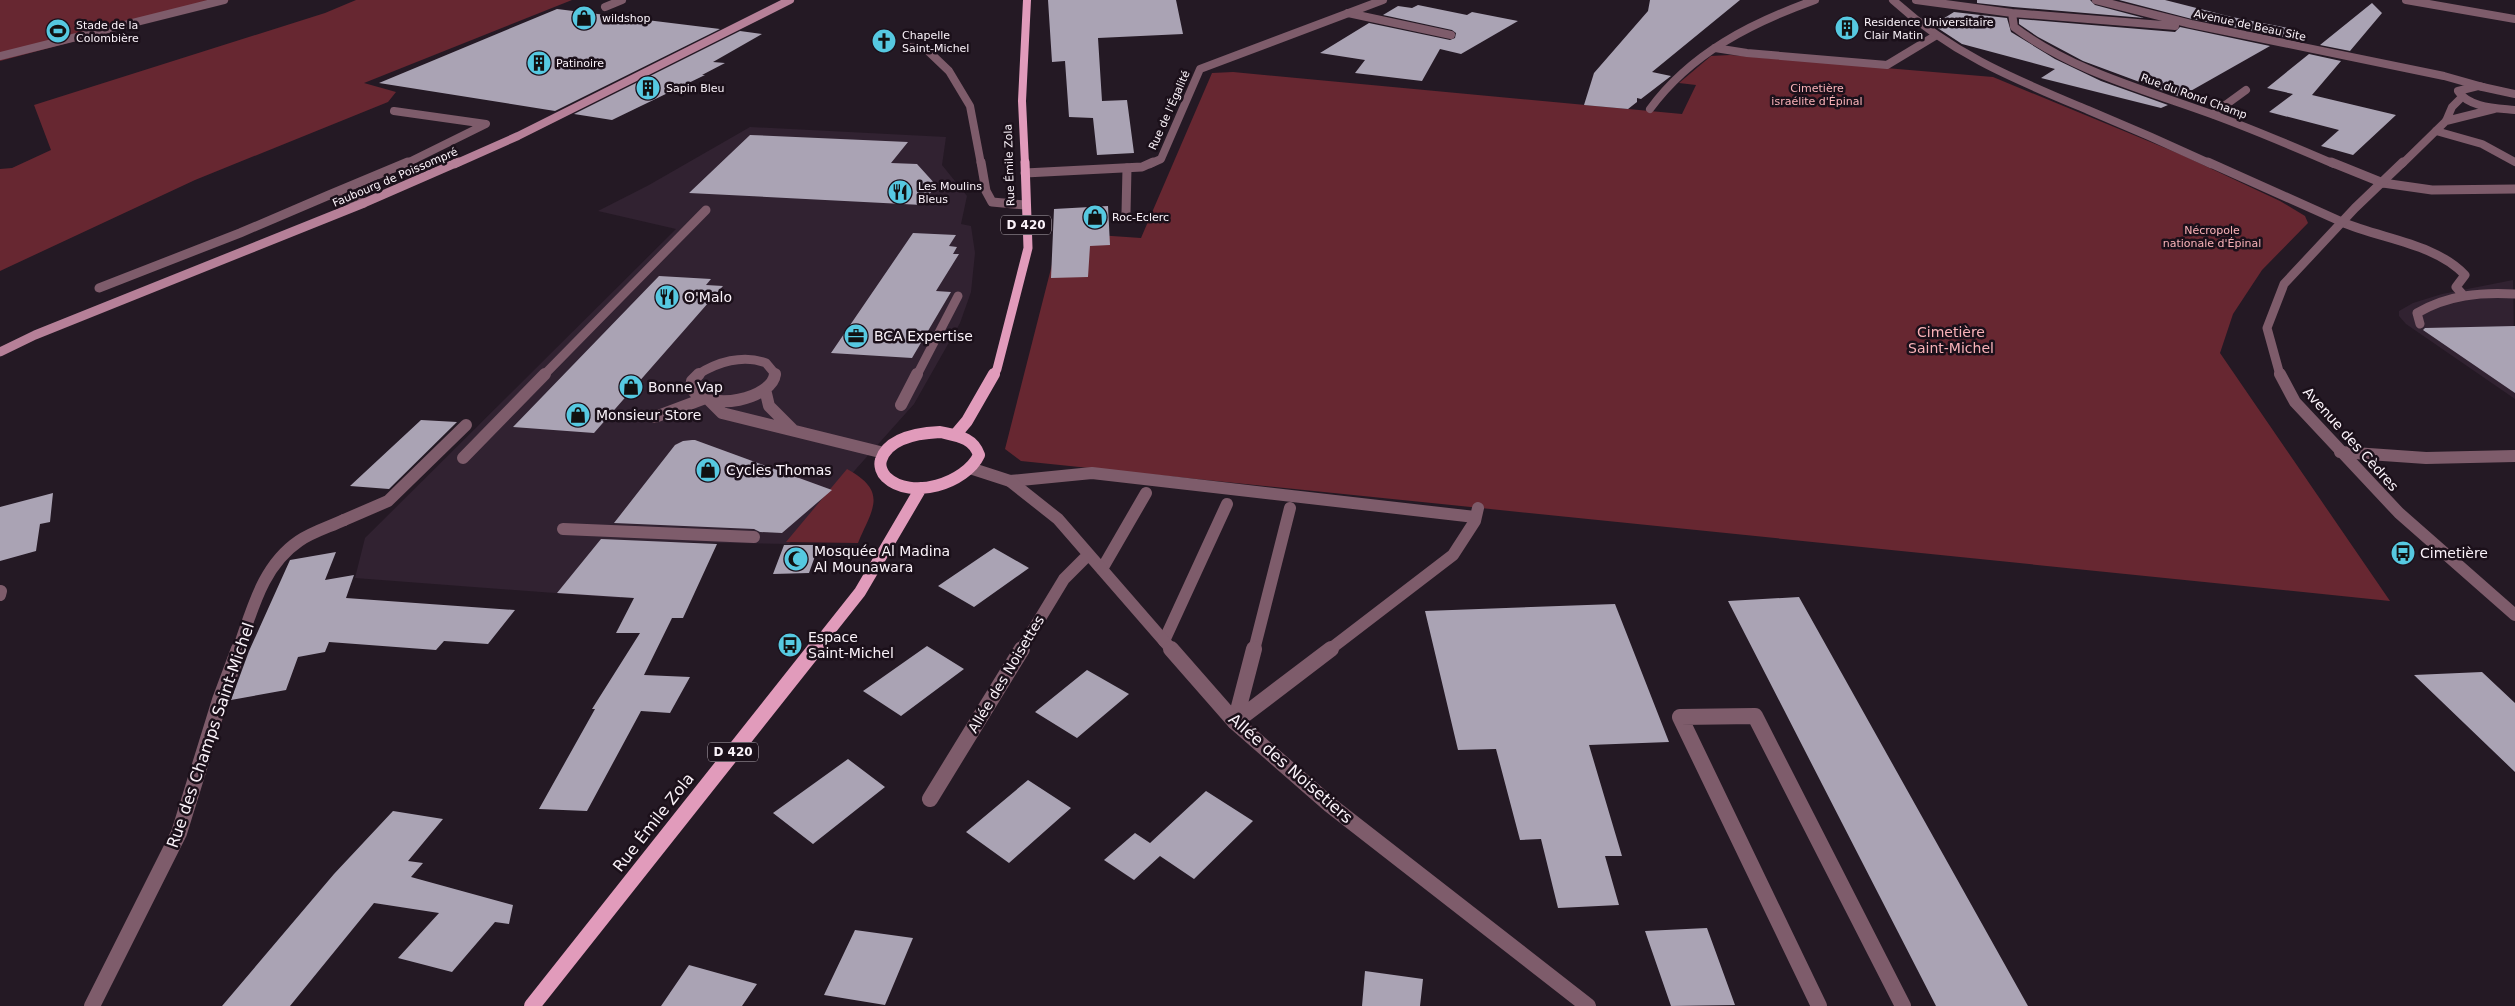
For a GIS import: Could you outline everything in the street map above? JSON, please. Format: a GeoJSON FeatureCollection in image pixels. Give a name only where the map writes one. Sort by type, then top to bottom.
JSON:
{"type":"FeatureCollection","features":[{"type":"Feature","properties":{"kind":"main road","name":"Faubourg de Poissompré"},"geometry":{"type":"LineString","coordinates":[[0,352],[35,335],[364,203],[518,136],[790,0]]}},
{"type":"Feature","properties":{"kind":"main road","name":"Rue Émile Zola"},"geometry":{"type":"LineString","coordinates":[[956,434],[967,421],[997,369],[1028,248],[1024,173],[1023,77],[1027,0]]}},
{"type":"Feature","properties":{"kind":"main road"},"geometry":{"type":"LineString","coordinates":[[924,433],[956,434],[975,444],[979,452],[978,460],[973,469],[964,477],[951,483],[921,488],[894,483],[885,478],[880,470],[880,462],[884,453],[900,441],[924,433]]}},
{"type":"Feature","properties":{"kind":"main road","name":"Rue Émile Zola"},"geometry":{"type":"LineString","coordinates":[[532,1006],[854,599],[921,488]]}},
{"type":"Feature","properties":{"kind":"street"},"geometry":{"type":"LineString","coordinates":[[0,56],[224,0]]}},
{"type":"Feature","properties":{"kind":"street"},"geometry":{"type":"LineString","coordinates":[[605,8],[622,0]]}},
{"type":"Feature","properties":{"kind":"street","name":"Rue de l'Égalité"},"geometry":{"type":"LineString","coordinates":[[1024,173],[1142,167],[1160,159],[1200,69],[1380,0]]}},
{"type":"Feature","properties":{"kind":"street"},"geometry":{"type":"LineString","coordinates":[[1650,108],[1668,84],[1715,48],[1764,19],[1815,0]]}},
{"type":"Feature","properties":{"kind":"street"},"geometry":{"type":"LineString","coordinates":[[1893,0],[1913,21],[1935,36],[2011,79],[2116,122],[2361,232],[2444,258],[2461,268],[2466,275],[2456,287],[2464,296]]}},
{"type":"Feature","properties":{"kind":"street"},"geometry":{"type":"LineString","coordinates":[[1916,0],[2012,14],[2144,24],[2183,26],[2191,24]]}},
{"type":"Feature","properties":{"kind":"street","name":"Avenue de Beau Site"},"geometry":{"type":"LineString","coordinates":[[2096,0],[2191,24],[2444,76],[2483,88]]}},
{"type":"Feature","properties":{"kind":"street"},"geometry":{"type":"LineString","coordinates":[[2406,0],[2515,19]]}},
{"type":"Feature","properties":{"kind":"street"},"geometry":{"type":"LineString","coordinates":[[1348,13],[1451,35]]}},
{"type":"Feature","properties":{"kind":"street","name":"Rue du Rond Champ"},"geometry":{"type":"LineString","coordinates":[[2012,14],[2014,27],[2024,36],[2052,52],[2093,71],[2213,114],[2383,183],[2435,192],[2515,189]]}},
{"type":"Feature","properties":{"kind":"street"},"geometry":{"type":"LineString","coordinates":[[1715,48],[1747,54],[1887,65],[1935,36]]}},
{"type":"Feature","properties":{"kind":"street"},"geometry":{"type":"LineString","coordinates":[[910,48],[926,49],[949,71],[970,106],[986,191],[992,202],[1026,204]]}},
{"type":"Feature","properties":{"kind":"street","name":"Avenue de Beau Site"},"geometry":{"type":"LineString","coordinates":[[2401,67],[2434,78],[2460,94],[2497,108]]}},
{"type":"Feature","properties":{"kind":"street"},"geometry":{"type":"LineString","coordinates":[[2460,94],[2466,88],[2515,92]]}},
{"type":"Feature","properties":{"kind":"street"},"geometry":{"type":"LineString","coordinates":[[2213,114],[2246,90]]}},
{"type":"Feature","properties":{"kind":"street","name":"Avenue des Cèdres"},"geometry":{"type":"LineString","coordinates":[[2460,94],[2446,121],[2310,253],[2284,284],[2267,328],[2282,381],[2295,402],[2399,513],[2515,615]]}},
{"type":"Feature","properties":{"kind":"street"},"geometry":{"type":"LineString","coordinates":[[2446,121],[2497,108],[2515,110]]}},
{"type":"Feature","properties":{"kind":"street"},"geometry":{"type":"LineString","coordinates":[[99,288],[240,233],[406,163],[486,124],[394,111]]}},
{"type":"Feature","properties":{"kind":"street"},"geometry":{"type":"LineString","coordinates":[[2436,131],[2476,142],[2515,162]]}},
{"type":"Feature","properties":{"kind":"street"},"geometry":{"type":"LineString","coordinates":[[1126,213],[1127,168]]}},
{"type":"Feature","properties":{"kind":"street"},"geometry":{"type":"LineString","coordinates":[[329,195],[364,203]]}},
{"type":"Feature","properties":{"kind":"street"},"geometry":{"type":"LineString","coordinates":[[463,458],[706,210]]}},
{"type":"Feature","properties":{"kind":"street"},"geometry":{"type":"LineString","coordinates":[[2420,324],[2417,313],[2432,303],[2464,296],[2496,293],[2515,294]]}},
{"type":"Feature","properties":{"kind":"street"},"geometry":{"type":"LineString","coordinates":[[902,405],[958,296]]}},
{"type":"Feature","properties":{"kind":"street"},"geometry":{"type":"LineString","coordinates":[[655,417],[706,400],[744,398],[765,389],[776,376],[770,365],[762,361],[738,359],[712,366],[696,377],[692,389],[695,395],[706,400],[722,413],[884,453]]}},
{"type":"Feature","properties":{"kind":"street"},"geometry":{"type":"LineString","coordinates":[[765,389],[769,406],[793,430]]}},
{"type":"Feature","properties":{"kind":"street","name":"Rue des Champs Saint-Michel"},"geometry":{"type":"LineString","coordinates":[[92,1006],[179,833],[220,700],[262,584],[277,560],[299,541],[388,501],[466,425]]}},
{"type":"Feature","properties":{"kind":"street"},"geometry":{"type":"LineString","coordinates":[[2340,452],[2426,458],[2515,456]]}},
{"type":"Feature","properties":{"kind":"street","name":"Allée des Noisetiers"},"geometry":{"type":"LineString","coordinates":[[973,469],[1010,481],[1058,519],[1234,722],[1330,804],[1588,1006]]}},
{"type":"Feature","properties":{"kind":"street"},"geometry":{"type":"LineString","coordinates":[[1010,481],[1092,473],[1477,512],[1453,554],[1234,722]]}},
{"type":"Feature","properties":{"kind":"street"},"geometry":{"type":"LineString","coordinates":[[1102,569],[1146,492]]}},
{"type":"Feature","properties":{"kind":"street"},"geometry":{"type":"LineString","coordinates":[[1164,641],[1227,504]]}},
{"type":"Feature","properties":{"kind":"street"},"geometry":{"type":"LineString","coordinates":[[1234,722],[1290,508]]}},
{"type":"Feature","properties":{"kind":"street"},"geometry":{"type":"LineString","coordinates":[[563,529],[754,537]]}},
{"type":"Feature","properties":{"kind":"street","name":"Allée des Noisettes"},"geometry":{"type":"LineString","coordinates":[[930,799],[1064,579],[1088,554]]}},
{"type":"Feature","properties":{"kind":"street"},"geometry":{"type":"LineString","coordinates":[[0,595],[1,591]]}},
{"type":"Feature","properties":{"kind":"street"},"geometry":{"type":"LineString","coordinates":[[1819,1006],[1680,716],[1755,716],[1902,1006]]}},
{"type":"Feature","properties":{"kind":"shaded area"},"geometry":{"type":"Polygon","coordinates":[[[750,127],[946,137],[942,165],[967,196],[961,224],[971,226],[975,253],[971,292],[960,323],[914,404],[789,544],[658,542],[651,546],[621,598],[355,578],[365,538],[676,229],[598,211],[649,185],[750,127]]]}},
{"type":"Feature","properties":{"kind":"shaded area"},"geometry":{"type":"Polygon","coordinates":[[[2513,280],[2515,399],[2406,324],[2399,316],[2399,311],[2413,303],[2442,294],[2513,280]]]}},
{"type":"Feature","properties":{"kind":"green space","name":"Stade de la Colombière"},"geometry":{"type":"Polygon","coordinates":[[[0,0],[230,0],[0,61],[0,0]]]}},
{"type":"Feature","properties":{"kind":"green space"},"geometry":{"type":"Polygon","coordinates":[[[356,0],[572,0],[364,83],[396,92],[388,102],[195,180],[0,271],[0,169],[12,168],[51,150],[34,105],[325,13],[356,0]]]}},
{"type":"Feature","properties":{"kind":"green space","name":"Cimetière Saint-Michel"},"geometry":{"type":"Polygon","coordinates":[[[1730,55],[1993,77],[2182,155],[2280,201],[2305,216],[2308,223],[2262,270],[2233,314],[2220,353],[2390,601],[1021,461],[1005,449],[1056,249],[1053,232],[1141,238],[1212,73],[1233,72],[1682,114],[1696,85],[1679,83],[1711,56],[1730,55]]]}},
{"type":"Feature","properties":{"kind":"green space"},"geometry":{"type":"Polygon","coordinates":[[[847,469],[860,477],[873,494],[872,511],[858,543],[786,542],[847,469]]]}},
{"type":"Feature","properties":{"kind":"building"},"geometry":{"type":"Polygon","coordinates":[[[1048,0],[1176,0],[1183,34],[1098,38],[1102,101],[1127,100],[1134,153],[1097,155],[1093,118],[1069,117],[1065,61],[1052,62],[1048,0]]]}},
{"type":"Feature","properties":{"kind":"building"},"geometry":{"type":"Polygon","coordinates":[[[1650,0],[1740,0],[1652,72],[1671,76],[1641,99],[1637,98],[1637,102],[1628,109],[1584,105],[1594,73],[1648,11],[1650,0]]]}},
{"type":"Feature","properties":{"kind":"building"},"geometry":{"type":"Polygon","coordinates":[[[1977,0],[2090,0],[2095,5],[2144,18],[2013,7],[1977,3],[1977,0]]]}},
{"type":"Feature","properties":{"kind":"building"},"geometry":{"type":"Polygon","coordinates":[[[2119,0],[2165,0],[2232,17],[2298,30],[2284,37],[2192,19],[2119,0]]]}},
{"type":"Feature","properties":{"kind":"building"},"geometry":{"type":"Polygon","coordinates":[[[2372,3],[2382,13],[2350,51],[2320,45],[2372,3]]]}},
{"type":"Feature","properties":{"kind":"building"},"geometry":{"type":"Polygon","coordinates":[[[1418,5],[1467,15],[1472,12],[1518,21],[1461,54],[1440,49],[1422,81],[1355,73],[1365,60],[1320,53],[1369,23],[1450,40],[1455,38],[1456,33],[1452,30],[1383,15],[1398,6],[1412,8],[1418,5]]]}},
{"type":"Feature","properties":{"kind":"building","name":"Patinoire"},"geometry":{"type":"Polygon","coordinates":[[[557,9],[720,29],[555,111],[379,83],[557,9]]]}},
{"type":"Feature","properties":{"kind":"building"},"geometry":{"type":"Polygon","coordinates":[[[1954,12],[2007,18],[2011,32],[2055,59],[2101,81],[2168,105],[2161,108],[2041,78],[2055,69],[1962,44],[1933,25],[1954,12]]]}},
{"type":"Feature","properties":{"kind":"building"},"geometry":{"type":"Polygon","coordinates":[[[2019,19],[2175,32],[2180,27],[2270,46],[2180,97],[2083,61],[2038,37],[2019,24],[2019,19]]]}},
{"type":"Feature","properties":{"kind":"building"},"geometry":{"type":"Polygon","coordinates":[[[740,31],[762,34],[713,62],[725,63],[702,75],[705,75],[612,120],[574,114],[740,31]]]}},
{"type":"Feature","properties":{"kind":"building"},"geometry":{"type":"Polygon","coordinates":[[[2309,54],[2341,61],[2312,95],[2396,115],[2353,155],[2321,146],[2339,130],[2269,112],[2293,94],[2267,88],[2309,54]]]}},
{"type":"Feature","properties":{"kind":"building"},"geometry":{"type":"Polygon","coordinates":[[[750,135],[908,142],[891,163],[917,164],[936,185],[922,205],[689,193],[750,135]]]}},
{"type":"Feature","properties":{"kind":"building"},"geometry":{"type":"Polygon","coordinates":[[[1108,206],[1110,245],[1090,246],[1088,277],[1051,278],[1054,209],[1108,206]]]}},
{"type":"Feature","properties":{"kind":"building"},"geometry":{"type":"Polygon","coordinates":[[[913,233],[956,235],[949,246],[957,247],[953,254],[959,254],[936,291],[951,292],[912,358],[831,353],[913,233]]]}},
{"type":"Feature","properties":{"kind":"building"},"geometry":{"type":"Polygon","coordinates":[[[659,276],[711,279],[706,285],[723,286],[594,433],[513,427],[659,276]]]}},
{"type":"Feature","properties":{"kind":"building"},"geometry":{"type":"Polygon","coordinates":[[[2515,326],[2515,393],[2423,330],[2425,328],[2515,326]]]}},
{"type":"Feature","properties":{"kind":"building"},"geometry":{"type":"Polygon","coordinates":[[[421,420],[457,422],[389,489],[350,486],[421,420]]]}},
{"type":"Feature","properties":{"kind":"building","name":"Cycles Thomas"},"geometry":{"type":"Polygon","coordinates":[[[695,440],[832,490],[782,533],[760,532],[754,529],[614,523],[675,445],[683,441],[695,440]]]}},
{"type":"Feature","properties":{"kind":"building"},"geometry":{"type":"Polygon","coordinates":[[[53,493],[50,522],[40,524],[36,551],[0,561],[0,507],[53,493]]]}},
{"type":"Feature","properties":{"kind":"building"},"geometry":{"type":"Polygon","coordinates":[[[601,539],[717,544],[683,618],[672,618],[644,675],[690,677],[670,713],[641,711],[587,811],[539,809],[595,709],[592,709],[640,633],[616,633],[634,598],[557,593],[601,539]]]}},
{"type":"Feature","properties":{"kind":"building","name":"Mosquée Al Madina Al Mounawara"},"geometry":{"type":"Polygon","coordinates":[[[784,545],[819,545],[809,573],[773,574],[784,545]]]}},
{"type":"Feature","properties":{"kind":"building"},"geometry":{"type":"Polygon","coordinates":[[[994,548],[1029,568],[974,607],[938,586],[994,548]]]}},
{"type":"Feature","properties":{"kind":"building"},"geometry":{"type":"Polygon","coordinates":[[[336,552],[325,580],[354,575],[346,598],[515,610],[488,644],[444,641],[436,650],[329,642],[325,652],[298,657],[286,690],[231,700],[249,651],[290,560],[336,552]]]}},
{"type":"Feature","properties":{"kind":"building"},"geometry":{"type":"Polygon","coordinates":[[[1799,597],[2028,1006],[1936,1006],[1728,601],[1799,597]]]}},
{"type":"Feature","properties":{"kind":"building"},"geometry":{"type":"Polygon","coordinates":[[[1615,604],[1669,742],[1589,745],[1622,856],[1605,856],[1619,905],[1558,908],[1541,839],[1520,840],[1496,749],[1458,750],[1425,611],[1615,604]]]}},
{"type":"Feature","properties":{"kind":"building"},"geometry":{"type":"Polygon","coordinates":[[[927,646],[964,669],[901,716],[863,691],[927,646]]]}},
{"type":"Feature","properties":{"kind":"building"},"geometry":{"type":"Polygon","coordinates":[[[1087,670],[1129,694],[1077,738],[1035,712],[1087,670]]]}},
{"type":"Feature","properties":{"kind":"building"},"geometry":{"type":"Polygon","coordinates":[[[2482,672],[2515,703],[2515,772],[2414,675],[2482,672]]]}},
{"type":"Feature","properties":{"kind":"building"},"geometry":{"type":"Polygon","coordinates":[[[848,759],[885,787],[813,844],[773,813],[848,759]]]}},
{"type":"Feature","properties":{"kind":"building"},"geometry":{"type":"Polygon","coordinates":[[[1028,780],[1071,808],[1009,863],[966,832],[1028,780]]]}},
{"type":"Feature","properties":{"kind":"building"},"geometry":{"type":"Polygon","coordinates":[[[1206,791],[1253,821],[1194,879],[1160,856],[1134,880],[1104,860],[1135,833],[1150,843],[1206,791]]]}},
{"type":"Feature","properties":{"kind":"building"},"geometry":{"type":"Polygon","coordinates":[[[393,811],[443,819],[408,861],[423,863],[411,877],[513,905],[509,924],[495,922],[452,972],[398,958],[439,913],[374,903],[290,1006],[222,1006],[334,874],[393,811]]]}},
{"type":"Feature","properties":{"kind":"building"},"geometry":{"type":"Polygon","coordinates":[[[1707,928],[1735,1005],[1671,1006],[1645,931],[1707,928]]]}},
{"type":"Feature","properties":{"kind":"building"},"geometry":{"type":"Polygon","coordinates":[[[855,930],[913,938],[885,1005],[824,995],[855,930]]]}},
{"type":"Feature","properties":{"kind":"building"},"geometry":{"type":"Polygon","coordinates":[[[689,965],[757,984],[742,1006],[661,1006],[689,965]]]}},
{"type":"Feature","properties":{"kind":"building"},"geometry":{"type":"Polygon","coordinates":[[[1365,971],[1423,979],[1420,1006],[1362,1006],[1365,971]]]}},
{"type":"Feature","properties":{"kind":"place","name":"wildshop"},"geometry":{"type":"Point","coordinates":[584,18]}},
{"type":"Feature","properties":{"kind":"place","name":"Residence Universitaire Clair Matin"},"geometry":{"type":"Point","coordinates":[1847,28]}},
{"type":"Feature","properties":{"kind":"place","name":"Stade de la Colombière"},"geometry":{"type":"Point","coordinates":[58,31]}},
{"type":"Feature","properties":{"kind":"place","name":"Chapelle Saint-Michel"},"geometry":{"type":"Point","coordinates":[884,41]}},
{"type":"Feature","properties":{"kind":"place","name":"Patinoire"},"geometry":{"type":"Point","coordinates":[539,63]}},
{"type":"Feature","properties":{"kind":"place","name":"Sapin Bleu"},"geometry":{"type":"Point","coordinates":[648,88]}},
{"type":"Feature","properties":{"kind":"place","name":"Les Moulins Bleus"},"geometry":{"type":"Point","coordinates":[900,192]}},
{"type":"Feature","properties":{"kind":"place","name":"Roc-Eclerc"},"geometry":{"type":"Point","coordinates":[1095,217]}},
{"type":"Feature","properties":{"kind":"place","name":"O'Malo"},"geometry":{"type":"Point","coordinates":[667,297]}},
{"type":"Feature","properties":{"kind":"place","name":"BCA Expertise"},"geometry":{"type":"Point","coordinates":[856,336]}},
{"type":"Feature","properties":{"kind":"place","name":"Bonne Vap"},"geometry":{"type":"Point","coordinates":[631,387]}},
{"type":"Feature","properties":{"kind":"place","name":"Monsieur Store"},"geometry":{"type":"Point","coordinates":[578,415]}},
{"type":"Feature","properties":{"kind":"place","name":"Cycles Thomas"},"geometry":{"type":"Point","coordinates":[708,470]}},
{"type":"Feature","properties":{"kind":"place","name":"Cimetière"},"geometry":{"type":"Point","coordinates":[2403,553]}},
{"type":"Feature","properties":{"kind":"place","name":"Mosquée Al Madina Al Mounawara"},"geometry":{"type":"Point","coordinates":[796,559]}},
{"type":"Feature","properties":{"kind":"place","name":"Espace Saint-Michel"},"geometry":{"type":"Point","coordinates":[790,645]}},
{"type":"Feature","properties":{"kind":"park label","name":"Cimetière israélite d'Épinal"},"geometry":{"type":"Point","coordinates":[1817,94]}},
{"type":"Feature","properties":{"kind":"park label","name":"Nécropole nationale d'Épinal"},"geometry":{"type":"Point","coordinates":[2212,236]}}]}
